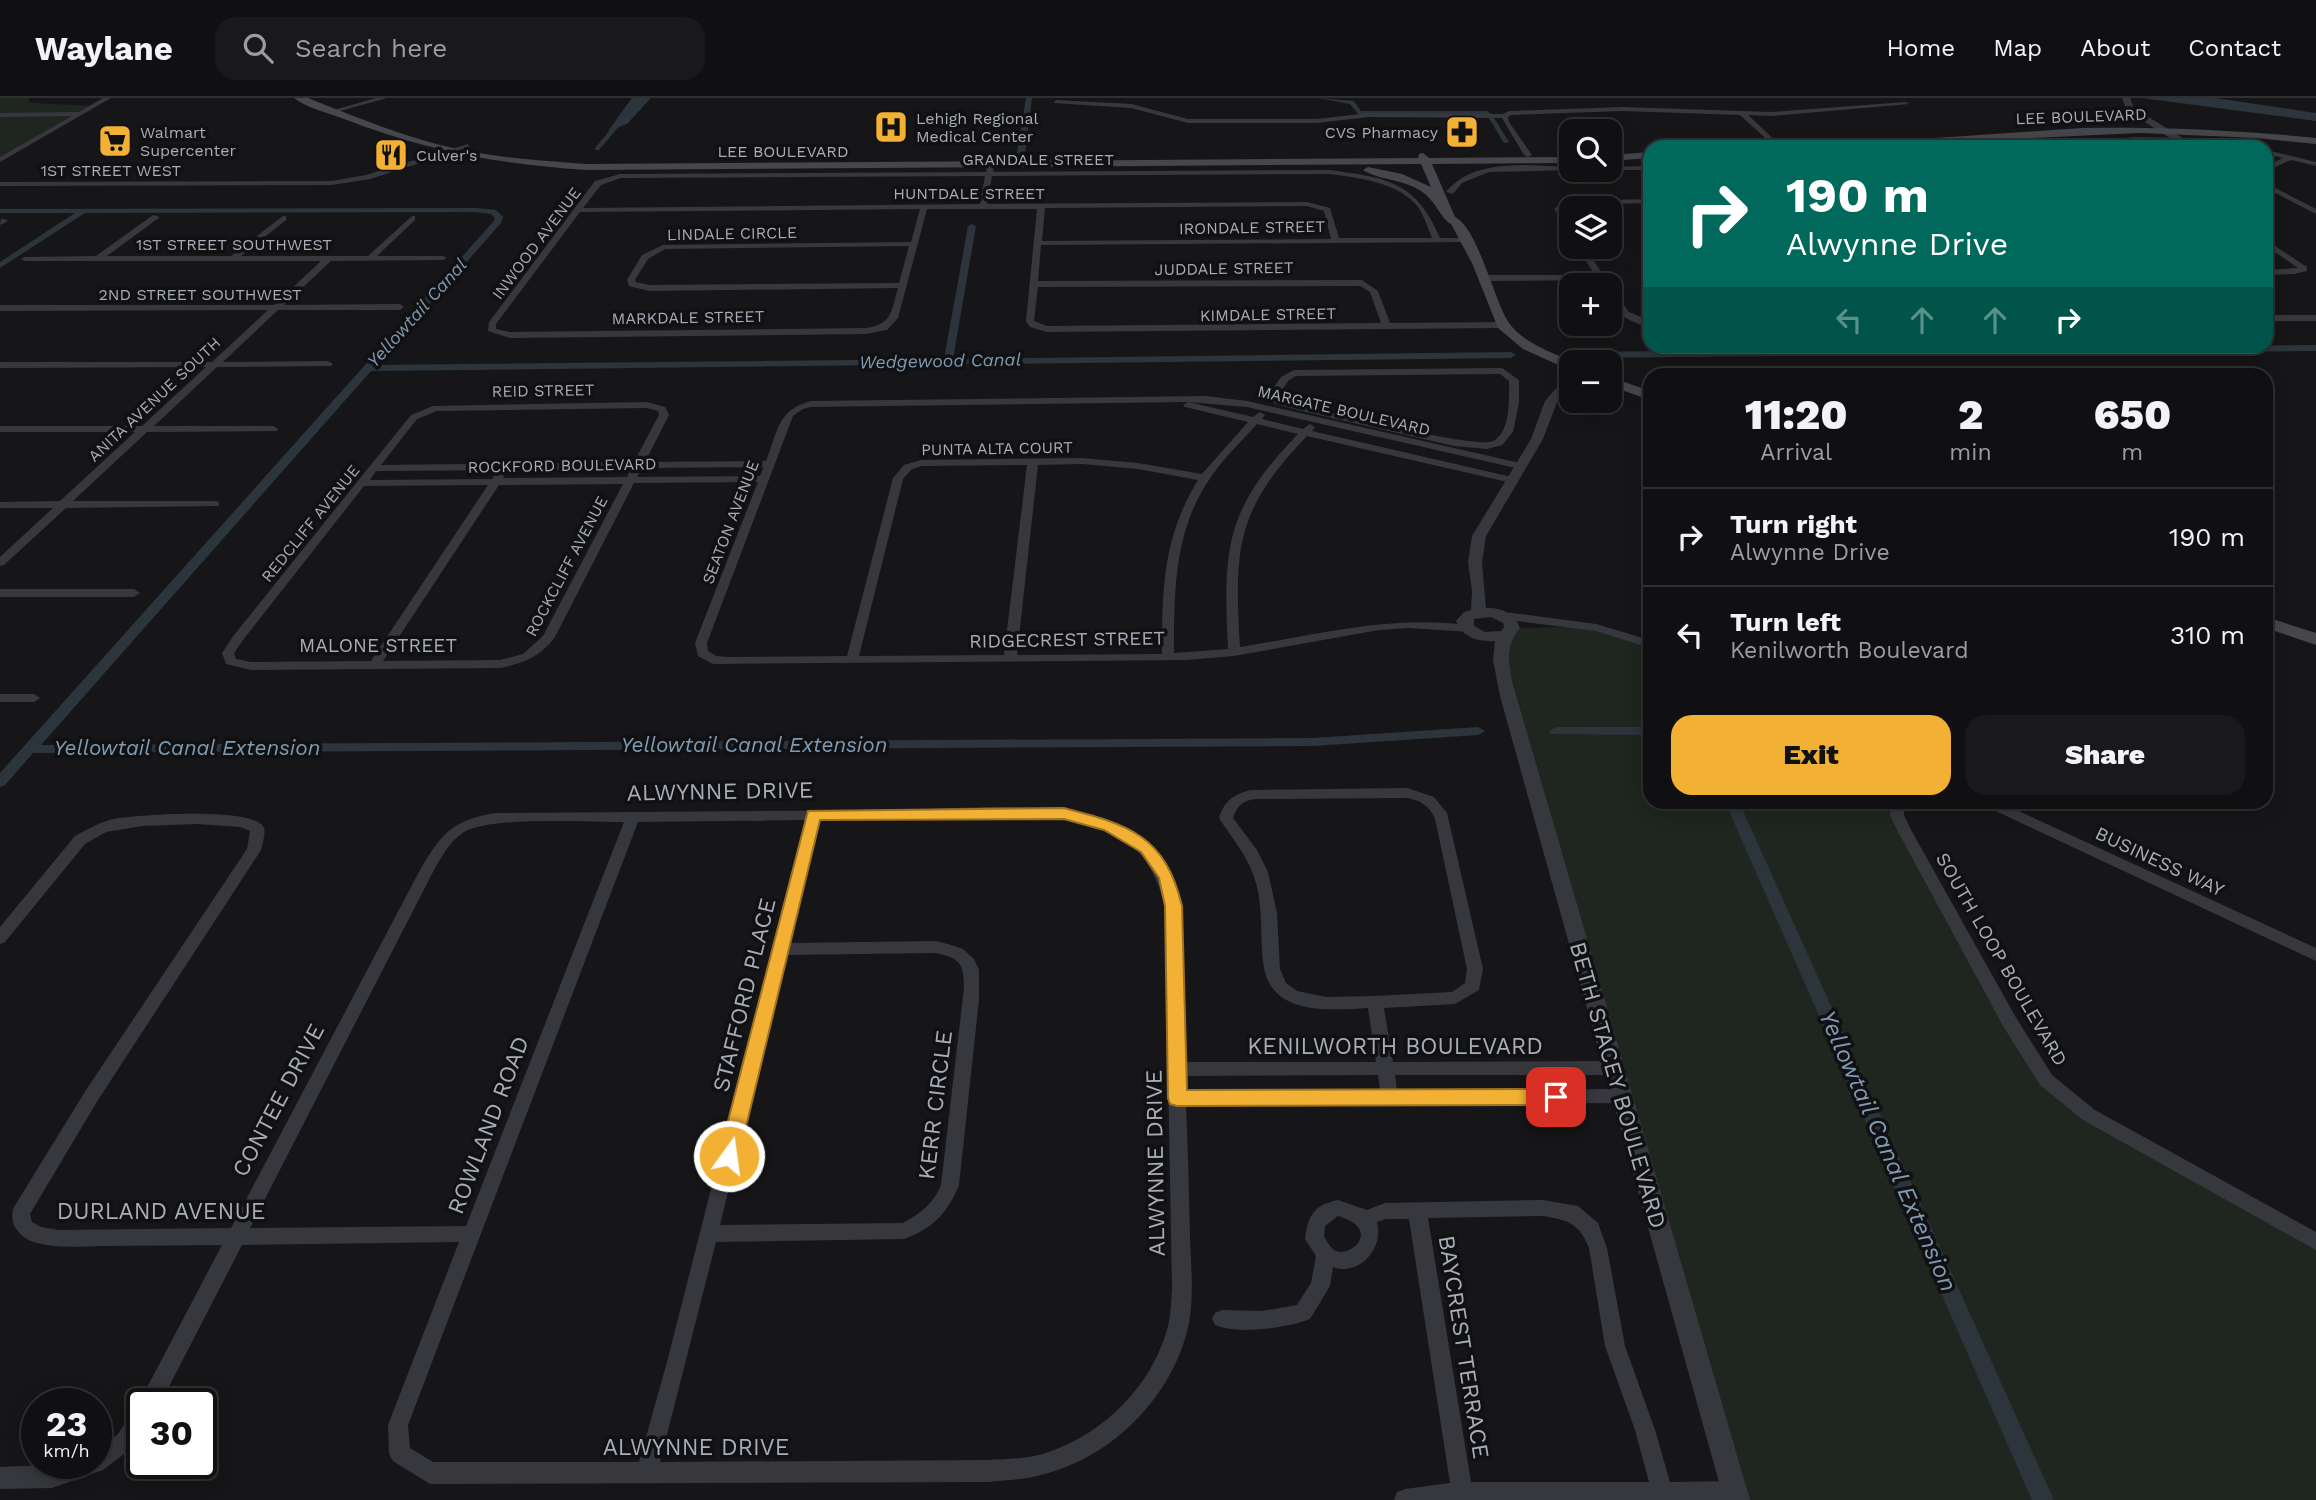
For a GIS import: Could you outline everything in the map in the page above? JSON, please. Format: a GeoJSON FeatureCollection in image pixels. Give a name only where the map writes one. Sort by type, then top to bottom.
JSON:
{"type":"FeatureCollection","features":[{"type":"Feature","properties":{"kind":"main road","name":"LEE BOULEVARD"},"geometry":{"type":"LineString","coordinates":[[299,98],[454,151],[552,164],[652,167],[990,166],[1559,157]]}},
{"type":"Feature","properties":{"kind":"main road","name":"LEE BOULEVARD"},"geometry":{"type":"LineString","coordinates":[[322,98],[427,136],[468,146],[566,160],[990,166],[1242,157],[1431,160],[1528,155],[1559,156]]}},
{"type":"Feature","properties":{"kind":"main road","name":"LEE BOULEVARD"},"geometry":{"type":"LineString","coordinates":[[1933,140],[2083,129],[2168,131],[2316,143]]}},
{"type":"Feature","properties":{"kind":"main road","name":"LEE BOULEVARD"},"geometry":{"type":"LineString","coordinates":[[1999,140],[2168,131]]}},
{"type":"Feature","properties":{"kind":"main road"},"geometry":{"type":"LineString","coordinates":[[1622,157],[1643,156]]}},
{"type":"Feature","properties":{"kind":"main road"},"geometry":{"type":"LineString","coordinates":[[1126,164],[1140,160],[1226,160],[1242,157]]}},
{"type":"Feature","properties":{"kind":"main road"},"geometry":{"type":"LineString","coordinates":[[1431,160],[1470,174]]}},
{"type":"Feature","properties":{"kind":"main road"},"geometry":{"type":"LineString","coordinates":[[1431,160],[1450,192],[1458,216],[1454,220]]}},
{"type":"Feature","properties":{"kind":"main road"},"geometry":{"type":"LineString","coordinates":[[1431,160],[1450,219],[1454,220],[1466,240],[1503,325],[1528,346],[1559,361]]}},
{"type":"Feature","properties":{"kind":"main road"},"geometry":{"type":"LineString","coordinates":[[652,167],[671,164],[729,164],[740,161]]}},
{"type":"Feature","properties":{"kind":"main road"},"geometry":{"type":"LineString","coordinates":[[1275,162],[1344,166],[1387,174],[1429,191],[1446,209]]}},
{"type":"Feature","properties":{"kind":"main road"},"geometry":{"type":"LineString","coordinates":[[1622,386],[1643,393]]}},
{"type":"Feature","properties":{"kind":"main road"},"geometry":{"type":"LineString","coordinates":[[2273,624],[2316,639]]}},
{"type":"Feature","properties":{"kind":"street"},"geometry":{"type":"LineString","coordinates":[[0,160],[108,98]]}},
{"type":"Feature","properties":{"kind":"street"},"geometry":{"type":"LineString","coordinates":[[333,111],[384,98]]}},
{"type":"Feature","properties":{"kind":"street"},"geometry":{"type":"LineString","coordinates":[[2126,98],[2130,109],[2179,140]]}},
{"type":"Feature","properties":{"kind":"street"},"geometry":{"type":"LineString","coordinates":[[1056,102],[1131,106],[1188,121],[1317,121],[1369,116],[1505,116],[1525,111],[1623,109],[1780,114],[1906,104]]}},
{"type":"Feature","properties":{"kind":"street"},"geometry":{"type":"LineString","coordinates":[[1742,113],[1771,140]]}},
{"type":"Feature","properties":{"kind":"street"},"geometry":{"type":"LineString","coordinates":[[0,115],[79,114]]}},
{"type":"Feature","properties":{"kind":"street"},"geometry":{"type":"LineString","coordinates":[[1505,116],[1528,155]]}},
{"type":"Feature","properties":{"kind":"street","name":"1ST STREET WEST"},"geometry":{"type":"LineString","coordinates":[[0,184],[323,184],[367,177],[468,146]]}},
{"type":"Feature","properties":{"kind":"street"},"geometry":{"type":"LineString","coordinates":[[2273,154],[2316,164]]}},
{"type":"Feature","properties":{"kind":"street"},"geometry":{"type":"LineString","coordinates":[[2273,166],[2290,158]]}},
{"type":"Feature","properties":{"kind":"street"},"geometry":{"type":"LineString","coordinates":[[982,207],[990,166]]}},
{"type":"Feature","properties":{"kind":"street","name":"GRANDALE STREET"},"geometry":{"type":"LineString","coordinates":[[609,178],[990,166],[1343,174],[1377,181],[1411,197],[1422,207],[1437,240]]}},
{"type":"Feature","properties":{"kind":"street"},"geometry":{"type":"LineString","coordinates":[[1622,169],[1643,168]]}},
{"type":"Feature","properties":{"kind":"street"},"geometry":{"type":"LineString","coordinates":[[1450,192],[1458,180],[1470,174],[1498,170],[1559,169]]}},
{"type":"Feature","properties":{"kind":"street","name":"INWOOD AVENUE"},"geometry":{"type":"LineString","coordinates":[[492,331],[492,324],[598,183],[609,178]]}},
{"type":"Feature","properties":{"kind":"street"},"geometry":{"type":"LineString","coordinates":[[2273,189],[2316,212]]}},
{"type":"Feature","properties":{"kind":"street"},"geometry":{"type":"LineString","coordinates":[[1622,201],[1643,201]]}},
{"type":"Feature","properties":{"kind":"street","name":"HUNTDALE STREET"},"geometry":{"type":"LineString","coordinates":[[578,210],[1307,204],[1326,210],[1336,241]]}},
{"type":"Feature","properties":{"kind":"street"},"geometry":{"type":"LineString","coordinates":[[1034,284],[1041,206]]}},
{"type":"Feature","properties":{"kind":"street"},"geometry":{"type":"LineString","coordinates":[[903,285],[924,207]]}},
{"type":"Feature","properties":{"kind":"street"},"geometry":{"type":"LineString","coordinates":[[98,259],[156,217]]}},
{"type":"Feature","properties":{"kind":"street"},"geometry":{"type":"LineString","coordinates":[[234,258],[283,218]]}},
{"type":"Feature","properties":{"kind":"street"},"geometry":{"type":"LineString","coordinates":[[370,258],[412,218]]}},
{"type":"Feature","properties":{"kind":"street","name":"IRONDALE STREET"},"geometry":{"type":"LineString","coordinates":[[1038,243],[1466,240]]}},
{"type":"Feature","properties":{"kind":"street","name":"LINDALE CIRCLE"},"geometry":{"type":"LineString","coordinates":[[903,285],[649,288],[632,284],[631,280],[649,253],[663,247],[914,244]]}},
{"type":"Feature","properties":{"kind":"street"},"geometry":{"type":"LineString","coordinates":[[2273,247],[2304,270],[2273,272]]}},
{"type":"Feature","properties":{"kind":"street","name":"ANITA AVENUE SOUTH"},"geometry":{"type":"LineString","coordinates":[[0,563],[330,258]]}},
{"type":"Feature","properties":{"kind":"street","name":"1ST STREET SOUTHWEST"},"geometry":{"type":"LineString","coordinates":[[25,259],[443,258]]}},
{"type":"Feature","properties":{"kind":"street"},"geometry":{"type":"LineString","coordinates":[[1483,278],[1559,280]]}},
{"type":"Feature","properties":{"kind":"street","name":"JUDDALE STREET"},"geometry":{"type":"LineString","coordinates":[[1034,284],[1362,283],[1374,291],[1386,326]]}},
{"type":"Feature","properties":{"kind":"street","name":"KIMDALE STREET"},"geometry":{"type":"LineString","coordinates":[[1034,284],[1030,321],[1033,325],[1059,330],[1503,325]]}},
{"type":"Feature","properties":{"kind":"street","name":"MARKDALE STREET"},"geometry":{"type":"LineString","coordinates":[[492,331],[523,335],[866,331],[884,328],[894,318],[903,285]]}},
{"type":"Feature","properties":{"kind":"street","name":"2ND STREET SOUTHWEST"},"geometry":{"type":"LineString","coordinates":[[0,308],[400,307]]}},
{"type":"Feature","properties":{"kind":"street"},"geometry":{"type":"LineString","coordinates":[[1622,312],[1632,320],[1643,322]]}},
{"type":"Feature","properties":{"kind":"street"},"geometry":{"type":"LineString","coordinates":[[2273,318],[2316,318]]}},
{"type":"Feature","properties":{"kind":"street"},"geometry":{"type":"LineString","coordinates":[[0,365],[328,364]]}},
{"type":"Feature","properties":{"kind":"street"},"geometry":{"type":"LineString","coordinates":[[1234,652],[1230,576],[1238,526],[1260,484],[1319,416],[1278,401],[1272,394],[1287,376],[1294,373],[1494,370],[1512,376],[1514,403],[1505,437],[1498,443],[1487,446],[1452,447]]}},
{"type":"Feature","properties":{"kind":"street"},"geometry":{"type":"LineString","coordinates":[[1470,619],[1479,591],[1476,546],[1488,517],[1537,439],[1551,401],[1559,392]]}},
{"type":"Feature","properties":{"kind":"street","name":"MARGATE BOULEVARD"},"geometry":{"type":"LineString","coordinates":[[800,407],[857,403],[1206,399],[1319,416],[1520,466]]}},
{"type":"Feature","properties":{"kind":"street","name":"MARGATE BOULEVARD"},"geometry":{"type":"LineString","coordinates":[[1159,400],[1306,431],[1512,480]]}},
{"type":"Feature","properties":{"kind":"street","name":"REID STREET"},"geometry":{"type":"LineString","coordinates":[[425,411],[436,408],[647,405],[662,409]]}},
{"type":"Feature","properties":{"kind":"street","name":"SEATON AVENUE"},"geometry":{"type":"LineString","coordinates":[[702,653],[701,643],[789,415],[800,407]]}},
{"type":"Feature","properties":{"kind":"street","name":"ROCKCLIFF AVENUE"},"geometry":{"type":"LineString","coordinates":[[526,658],[539,651],[549,637],[664,415],[662,409]]}},
{"type":"Feature","properties":{"kind":"street"},"geometry":{"type":"LineString","coordinates":[[1168,657],[1170,559],[1180,521],[1204,478],[1266,409]]}},
{"type":"Feature","properties":{"kind":"street","name":"REDCLIFF AVENUE"},"geometry":{"type":"LineString","coordinates":[[230,661],[228,653],[238,638],[414,417],[425,411]]}},
{"type":"Feature","properties":{"kind":"street"},"geometry":{"type":"LineString","coordinates":[[0,429],[274,429]]}},
{"type":"Feature","properties":{"kind":"street"},"geometry":{"type":"LineString","coordinates":[[1010,659],[1033,462]]}},
{"type":"Feature","properties":{"kind":"street","name":"PUNTA ALTA COURT"},"geometry":{"type":"LineString","coordinates":[[852,660],[901,472],[921,463],[1109,462],[1204,478]]}},
{"type":"Feature","properties":{"kind":"street","name":"ROCKFORD BOULEVARD"},"geometry":{"type":"LineString","coordinates":[[373,468],[770,464]]}},
{"type":"Feature","properties":{"kind":"street"},"geometry":{"type":"LineString","coordinates":[[375,664],[505,467]]}},
{"type":"Feature","properties":{"kind":"street","name":"ROCKFORD BOULEVARD"},"geometry":{"type":"LineString","coordinates":[[361,484],[764,479]]}},
{"type":"Feature","properties":{"kind":"street"},"geometry":{"type":"LineString","coordinates":[[0,505],[215,504]]}},
{"type":"Feature","properties":{"kind":"street"},"geometry":{"type":"LineString","coordinates":[[1479,591],[1511,624],[1506,634]]}},
{"type":"Feature","properties":{"kind":"street"},"geometry":{"type":"LineString","coordinates":[[0,593],[134,593]]}},
{"type":"Feature","properties":{"kind":"street"},"geometry":{"type":"LineString","coordinates":[[1470,619],[1501,615],[1609,629],[1643,641]]}},
{"type":"Feature","properties":{"kind":"street"},"geometry":{"type":"LineString","coordinates":[[1470,619],[1483,637],[1506,634],[1528,626],[1566,624]]}},
{"type":"Feature","properties":{"kind":"street","name":"RIDGECREST STREET"},"geometry":{"type":"LineString","coordinates":[[702,653],[713,660],[727,661],[1168,657],[1234,652],[1350,631],[1470,619]]}},
{"type":"Feature","properties":{"kind":"street","name":"BETH STACEY BOULEVARD"},"geometry":{"type":"LineString","coordinates":[[1502,669],[1500,648],[1506,634]]}},
{"type":"Feature","properties":{"kind":"street","name":"BETH STACEY BOULEVARD"},"geometry":{"type":"LineString","coordinates":[[1483,637],[1490,644],[1502,669],[1735,1496]]}},
{"type":"Feature","properties":{"kind":"street","name":"MALONE STREET"},"geometry":{"type":"LineString","coordinates":[[230,661],[251,666],[500,664],[526,658]]}},
{"type":"Feature","properties":{"kind":"street"},"geometry":{"type":"LineString","coordinates":[[0,698],[34,698]]}},
{"type":"Feature","properties":{"kind":"street"},"geometry":{"type":"LineString","coordinates":[[1407,793],[1435,804],[1442,819],[1475,969],[1474,986],[1455,998],[1375,1002],[1310,1001],[1294,997],[1282,989],[1272,968],[1266,893],[1262,877],[1255,860],[1226,818],[1228,808],[1236,800],[1244,795],[1407,793]]}},
{"type":"Feature","properties":{"kind":"street","name":"SOUTH LOOP BOULEVARD"},"geometry":{"type":"LineString","coordinates":[[1898,809],[1903,828],[2009,1021],[2046,1080],[2089,1115],[2316,1242]]}},
{"type":"Feature","properties":{"kind":"street","name":"BUSINESS WAY"},"geometry":{"type":"LineString","coordinates":[[2003,809],[2316,955]]}},
{"type":"Feature","properties":{"kind":"street","name":"ALWYNNE DRIVE"},"geometry":{"type":"LineString","coordinates":[[400,1454],[430,1474],[988,1471],[1044,1464],[1075,1452],[1105,1435],[1134,1408],[1156,1380],[1169,1355],[1179,1325],[1182,1289],[1171,889],[1158,863],[1146,848],[1130,836],[1096,821],[1064,814],[496,818],[461,826]]}},
{"type":"Feature","properties":{"kind":"street","name":"STAFFORD PLACE"},"geometry":{"type":"LineString","coordinates":[[647,1472],[813,815]]}},
{"type":"Feature","properties":{"kind":"street","name":"ROWLAND ROAD"},"geometry":{"type":"LineString","coordinates":[[400,1454],[398,1426],[633,817]]}},
{"type":"Feature","properties":{"kind":"street","name":"DURLAND AVENUE"},"geometry":{"type":"LineString","coordinates":[[0,938],[80,840],[95,830],[133,821],[185,821],[243,822],[257,830],[254,850],[92,1096],[21,1213],[24,1227],[38,1235],[59,1238],[472,1234]]}},
{"type":"Feature","properties":{"kind":"street","name":"CONTEE DRIVE"},"geometry":{"type":"LineString","coordinates":[[157,1388],[427,870],[446,838],[461,826]]}},
{"type":"Feature","properties":{"kind":"street","name":"KERR CIRCLE"},"geometry":{"type":"LineString","coordinates":[[709,1234],[904,1231],[923,1223],[944,1203],[950,1185],[971,1000],[973,970],[966,958],[951,949],[935,947],[781,949]]}},
{"type":"Feature","properties":{"kind":"street"},"geometry":{"type":"LineString","coordinates":[[1375,1002],[1390,1097]]}},
{"type":"Feature","properties":{"kind":"street","name":"KENILWORTH BOULEVARD"},"geometry":{"type":"LineString","coordinates":[[1177,1069],[1613,1068]]}},
{"type":"Feature","properties":{"kind":"street"},"geometry":{"type":"LineString","coordinates":[[1177,1098],[1621,1096]]}},
{"type":"Feature","properties":{"kind":"street"},"geometry":{"type":"LineString","coordinates":[[1338,1208],[1348,1209],[1365,1219],[1371,1243],[1361,1256],[1344,1260],[1326,1254],[1318,1247],[1313,1230],[1321,1215],[1338,1208]]}},
{"type":"Feature","properties":{"kind":"street"},"geometry":{"type":"LineString","coordinates":[[1365,1219],[1385,1211],[1417,1209],[1543,1208],[1571,1212],[1591,1228],[1598,1248],[1615,1346],[1645,1430],[1662,1492]]}},
{"type":"Feature","properties":{"kind":"street","name":"BAYCREST TERRACE"},"geometry":{"type":"LineString","coordinates":[[1417,1209],[1462,1493]]}},
{"type":"Feature","properties":{"kind":"street"},"geometry":{"type":"LineString","coordinates":[[1222,1320],[1262,1320],[1303,1312],[1320,1286],[1326,1254]]}},
{"type":"Feature","properties":{"kind":"street"},"geometry":{"type":"LineString","coordinates":[[112,1451],[126,1440]]}},
{"type":"Feature","properties":{"kind":"street"},"geometry":{"type":"LineString","coordinates":[[0,1478],[21,1478]]}},
{"type":"Feature","properties":{"kind":"street"},"geometry":{"type":"LineString","coordinates":[[1405,1500],[1462,1493],[1535,1490],[1735,1496]]}},
{"type":"Feature","properties":{"kind":"shaded area"},"geometry":{"type":"Polygon","coordinates":[[[0,98],[29,98],[29,102],[33,103],[93,106],[0,160],[0,98]]]}},
{"type":"Feature","properties":{"kind":"shaded area"},"geometry":{"type":"Polygon","coordinates":[[[632,98],[651,98],[627,124],[608,131],[632,98]]]}},
{"type":"Feature","properties":{"kind":"shaded area"},"geometry":{"type":"Polygon","coordinates":[[[2142,98],[2215,98],[2316,113],[2316,121],[2142,98]]]}},
{"type":"Feature","properties":{"kind":"shaded area"},"geometry":{"type":"Polygon","coordinates":[[[1518,628],[1589,629],[1643,644],[1643,809],[1891,809],[1891,815],[2002,1021],[2039,1081],[2316,1249],[2316,1500],[1748,1500],[1509,669],[1508,640],[1515,637],[1518,628]]]}},
{"type":"Feature","properties":{"kind":"waterway"},"geometry":{"type":"LineString","coordinates":[[597,149],[640,98]]}},
{"type":"Feature","properties":{"kind":"waterway"},"geometry":{"type":"LineString","coordinates":[[1021,153],[1029,98]]}},
{"type":"Feature","properties":{"kind":"waterway"},"geometry":{"type":"LineString","coordinates":[[1321,98],[1352,102],[1359,113],[1487,113]]}},
{"type":"Feature","properties":{"kind":"waterway"},"geometry":{"type":"LineString","coordinates":[[1490,116],[1506,142]]}},
{"type":"Feature","properties":{"kind":"waterway","name":"Yellowtail Canal"},"geometry":{"type":"LineString","coordinates":[[0,211],[476,210],[493,212],[499,217],[497,223],[29,749]]}},
{"type":"Feature","properties":{"kind":"waterway"},"geometry":{"type":"LineString","coordinates":[[0,266],[83,211]]}},
{"type":"Feature","properties":{"kind":"waterway"},"geometry":{"type":"LineString","coordinates":[[948,361],[972,226]]}},
{"type":"Feature","properties":{"kind":"waterway","name":"Wedgewood Canal"},"geometry":{"type":"LineString","coordinates":[[2273,348],[2316,348]]}},
{"type":"Feature","properties":{"kind":"waterway","name":"Wedgewood Canal"},"geometry":{"type":"LineString","coordinates":[[1622,355],[1681,354]]}},
{"type":"Feature","properties":{"kind":"waterway","name":"Wedgewood Canal"},"geometry":{"type":"LineString","coordinates":[[948,361],[1511,355]]}},
{"type":"Feature","properties":{"kind":"waterway","name":"Wedgewood Canal"},"geometry":{"type":"LineString","coordinates":[[369,368],[948,361]]}},
{"type":"Feature","properties":{"kind":"waterway","name":"Yellowtail Canal Extension"},"geometry":{"type":"LineString","coordinates":[[29,749],[1313,742],[1478,731]]}},
{"type":"Feature","properties":{"kind":"waterway","name":"Yellowtail Canal Extension"},"geometry":{"type":"LineString","coordinates":[[1556,731],[1643,731]]}},
{"type":"Feature","properties":{"kind":"waterway","name":"Yellowtail Canal"},"geometry":{"type":"LineString","coordinates":[[0,782],[29,749]]}},
{"type":"Feature","properties":{"kind":"waterway","name":"Yellowtail Canal Extension"},"geometry":{"type":"LineString","coordinates":[[1735,809],[2043,1500]]}},
{"type":"Feature","properties":{"kind":"place","name":"Lehigh Regional Medical Center"},"geometry":{"type":"Point","coordinates":[891,127]}},
{"type":"Feature","properties":{"kind":"place","name":"CVS Pharmacy"},"geometry":{"type":"Point","coordinates":[1462,132]}},
{"type":"Feature","properties":{"kind":"place","name":"Walmart Supercenter"},"geometry":{"type":"Point","coordinates":[115,141]}},
{"type":"Feature","properties":{"kind":"place","name":"Culver's"},"geometry":{"type":"Point","coordinates":[391,155]}},
{"type":"Feature","properties":{"kind":"route"},"geometry":{"type":"LineString","coordinates":[[729,1156],[813,815],[1064,814],[1109,826],[1130,836],[1146,848],[1167,877],[1171,889],[1177,1098],[1556,1097]]}}]}
